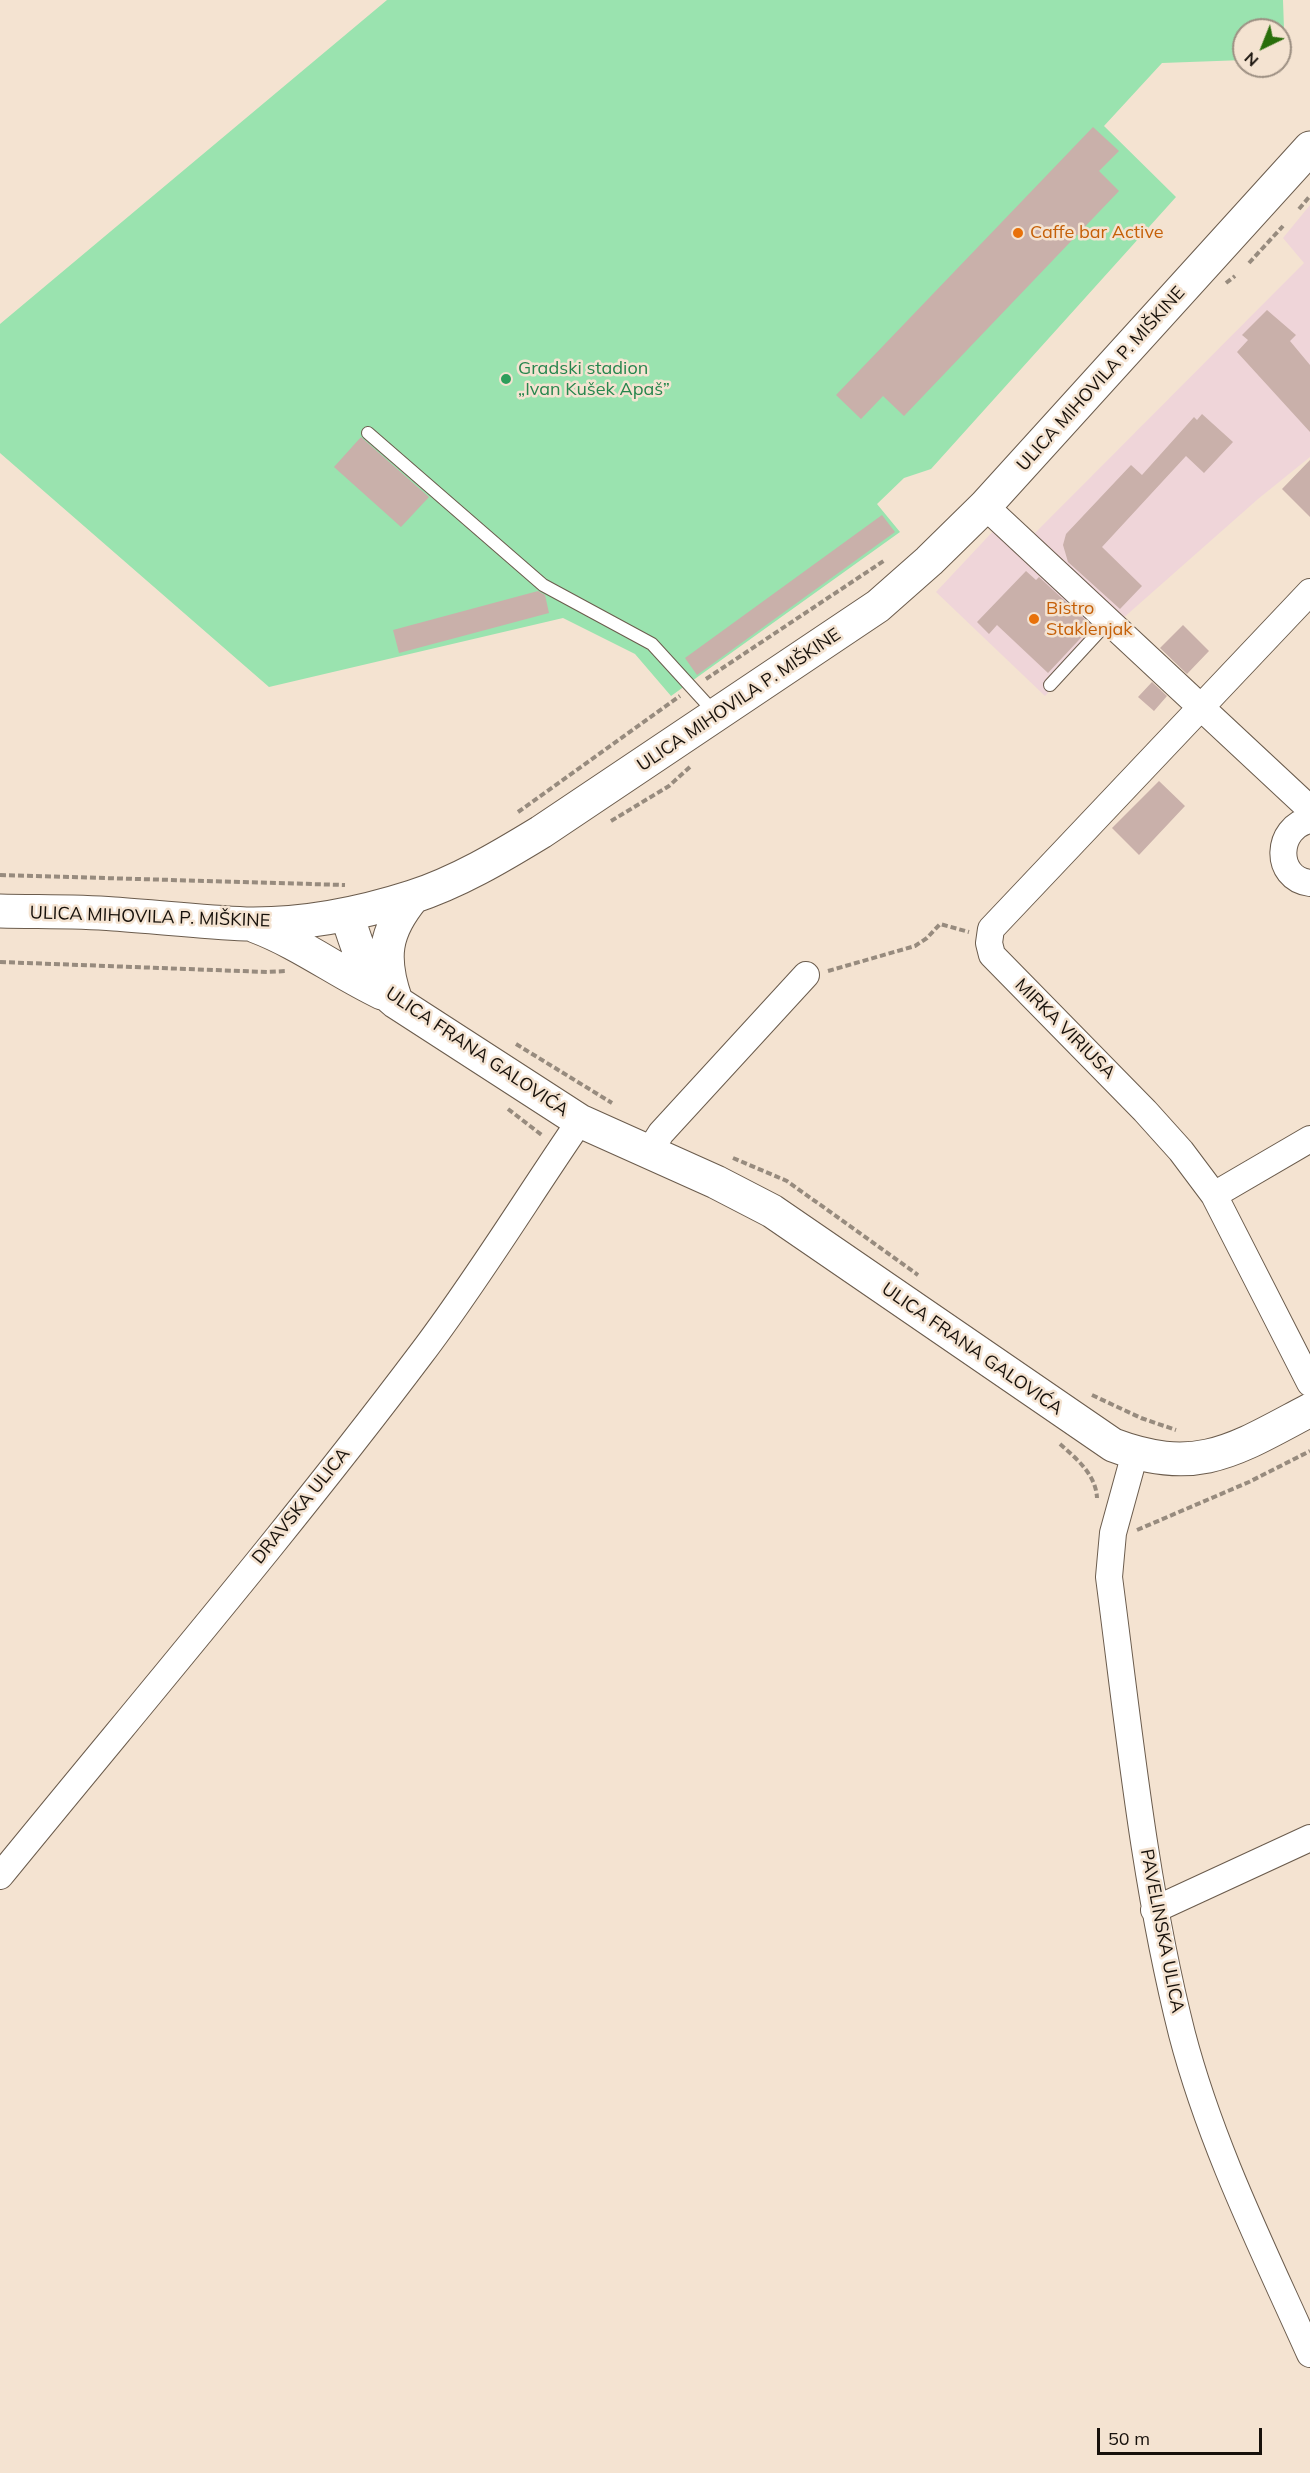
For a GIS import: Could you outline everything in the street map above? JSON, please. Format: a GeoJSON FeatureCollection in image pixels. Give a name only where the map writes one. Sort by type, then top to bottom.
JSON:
{"type":"FeatureCollection","features":[{"type":"Feature","properties":{"kind":"main road","name":"ULICA MIHOVILA P. MIŠKINE"},"geometry":{"type":"LineString","coordinates":[[0,911],[111,914],[248,924],[303,921],[349,899],[413,897],[461,878],[493,861],[717,715],[878,606],[929,561],[985,506],[1310,148]]}},
{"type":"Feature","properties":{"kind":"main road"},"geometry":{"type":"LineString","coordinates":[[392,999],[388,942],[395,922],[413,897]]}},
{"type":"Feature","properties":{"kind":"main road","name":"ULICA FRANA GALOVIĆA"},"geometry":{"type":"LineString","coordinates":[[349,899],[365,966],[392,999],[580,1120],[717,1182],[772,1211],[1092,1433],[1113,1445],[1135,1453],[1175,1459],[1221,1454],[1236,1449],[1310,1410]]}},
{"type":"Feature","properties":{"kind":"main road"},"geometry":{"type":"LineString","coordinates":[[248,924],[279,935],[342,973],[392,999]]}},
{"type":"Feature","properties":{"kind":"street"},"geometry":{"type":"LineString","coordinates":[[985,506],[1199,708],[1310,809]]}},
{"type":"Feature","properties":{"kind":"street","name":"MIRKA VIRIUSA"},"geometry":{"type":"LineString","coordinates":[[1310,592],[992,929],[989,943],[992,955],[1145,1111],[1181,1151],[1214,1195],[1310,1383]]}},
{"type":"Feature","properties":{"kind":"street"},"geometry":{"type":"LineString","coordinates":[[1310,820],[1298,824],[1290,831],[1284,840],[1282,850],[1288,870],[1295,877],[1310,883]]}},
{"type":"Feature","properties":{"kind":"street"},"geometry":{"type":"LineString","coordinates":[[649,1152],[661,1133],[807,975]]}},
{"type":"Feature","properties":{"kind":"street","name":"DRAVSKA ULICA"},"geometry":{"type":"LineString","coordinates":[[0,1876],[317,1487],[422,1353],[504,1237],[580,1120]]}},
{"type":"Feature","properties":{"kind":"street"},"geometry":{"type":"LineString","coordinates":[[1214,1195],[1310,1139]]}},
{"type":"Feature","properties":{"kind":"street","name":"PAVELINSKA ULICA"},"geometry":{"type":"LineString","coordinates":[[1135,1453],[1113,1533],[1108,1577],[1154,1910],[1183,2036],[1224,2161],[1310,2354]]}},
{"type":"Feature","properties":{"kind":"street"},"geometry":{"type":"LineString","coordinates":[[1154,1910],[1310,1838]]}},
{"type":"Feature","properties":{"kind":"lane"},"geometry":{"type":"LineString","coordinates":[[368,434],[543,585],[652,644],[717,715]]}},
{"type":"Feature","properties":{"kind":"lane"},"geometry":{"type":"LineString","coordinates":[[1050,685],[1108,622]]}},
{"type":"Feature","properties":{"kind":"path"},"geometry":{"type":"LineString","coordinates":[[1299,209],[1310,196]]}},
{"type":"Feature","properties":{"kind":"path"},"geometry":{"type":"LineString","coordinates":[[1249,263],[1283,226]]}},
{"type":"Feature","properties":{"kind":"path"},"geometry":{"type":"LineString","coordinates":[[509,819],[692,688],[887,560]]}},
{"type":"Feature","properties":{"kind":"path"},"geometry":{"type":"LineString","coordinates":[[0,875],[318,886],[349,899]]}},
{"type":"Feature","properties":{"kind":"path"},"geometry":{"type":"LineString","coordinates":[[807,975],[915,946],[927,938],[940,924],[975,933]]}},
{"type":"Feature","properties":{"kind":"path"},"geometry":{"type":"LineString","coordinates":[[510,1040],[614,1105]]}},
{"type":"Feature","properties":{"kind":"path"},"geometry":{"type":"LineString","coordinates":[[732,1158],[787,1181],[925,1281]]}},
{"type":"Feature","properties":{"kind":"path"},"geometry":{"type":"LineString","coordinates":[[1083,1390],[1141,1418],[1180,1431]]}},
{"type":"Feature","properties":{"kind":"path"},"geometry":{"type":"LineString","coordinates":[[1129,1533],[1249,1482],[1310,1451]]}},
{"type":"Feature","properties":{"kind":"shaded area"},"geometry":{"type":"Polygon","coordinates":[[[1310,205],[1310,457],[1258,499],[1121,620],[1033,535],[1304,263],[1283,238],[1310,205]]]}},
{"type":"Feature","properties":{"kind":"shaded area"},"geometry":{"type":"Polygon","coordinates":[[[997,527],[1107,630],[1045,696],[936,592],[997,527]]]}},
{"type":"Feature","properties":{"kind":"green space","name":"Gradski stadion „Ivan Kušek Apaš”"},"geometry":{"type":"Polygon","coordinates":[[[387,0],[1283,0],[1284,18],[1232,18],[1232,60],[1162,63],[1104,126],[1176,197],[931,469],[904,478],[877,504],[900,532],[671,696],[635,654],[563,618],[269,687],[0,453],[0,324],[387,0]]]}},
{"type":"Feature","properties":{"kind":"building"},"geometry":{"type":"Polygon","coordinates":[[[1093,127],[1119,151],[1099,171],[1119,191],[904,416],[883,396],[861,419],[836,395],[1093,127]]]}},
{"type":"Feature","properties":{"kind":"building"},"geometry":{"type":"Polygon","coordinates":[[[1267,310],[1296,335],[1290,341],[1310,365],[1310,432],[1237,352],[1248,340],[1242,335],[1267,310]]]}},
{"type":"Feature","properties":{"kind":"building"},"geometry":{"type":"Polygon","coordinates":[[[1202,414],[1233,442],[1204,473],[1186,456],[1102,547],[1142,586],[1120,609],[1068,562],[1063,545],[1066,534],[1131,465],[1142,475],[1194,417],[1197,420],[1202,414]]]}},
{"type":"Feature","properties":{"kind":"building"},"geometry":{"type":"Polygon","coordinates":[[[361,437],[429,497],[401,527],[334,467],[361,437]]]}},
{"type":"Feature","properties":{"kind":"building"},"geometry":{"type":"Polygon","coordinates":[[[1310,460],[1310,517],[1282,489],[1310,460]]]}},
{"type":"Feature","properties":{"kind":"building"},"geometry":{"type":"Polygon","coordinates":[[[882,515],[895,532],[697,675],[685,658],[882,515]]]}},
{"type":"Feature","properties":{"kind":"building"},"geometry":{"type":"Polygon","coordinates":[[[1026,571],[1036,580],[1039,577],[1092,626],[1048,673],[997,625],[989,634],[977,622],[1026,571]]]}},
{"type":"Feature","properties":{"kind":"building"},"geometry":{"type":"Polygon","coordinates":[[[538,591],[545,595],[549,613],[399,653],[393,630],[538,591]]]}},
{"type":"Feature","properties":{"kind":"building"},"geometry":{"type":"Polygon","coordinates":[[[1183,625],[1209,651],[1187,674],[1160,648],[1183,625]]]}},
{"type":"Feature","properties":{"kind":"building"},"geometry":{"type":"Polygon","coordinates":[[[1152,682],[1167,696],[1154,711],[1138,697],[1152,682]]]}},
{"type":"Feature","properties":{"kind":"building"},"geometry":{"type":"Polygon","coordinates":[[[1159,781],[1185,806],[1139,855],[1112,828],[1159,781]]]}},
{"type":"Feature","properties":{"kind":"place","name":"Caffe bar Active"},"geometry":{"type":"Point","coordinates":[1018,233]}},
{"type":"Feature","properties":{"kind":"place","name":"Gradski stadion „Ivan Kušek Apaš”"},"geometry":{"type":"Point","coordinates":[506,379]}},
{"type":"Feature","properties":{"kind":"place","name":"Bistro Staklenjak"},"geometry":{"type":"Point","coordinates":[1034,619]}}]}
